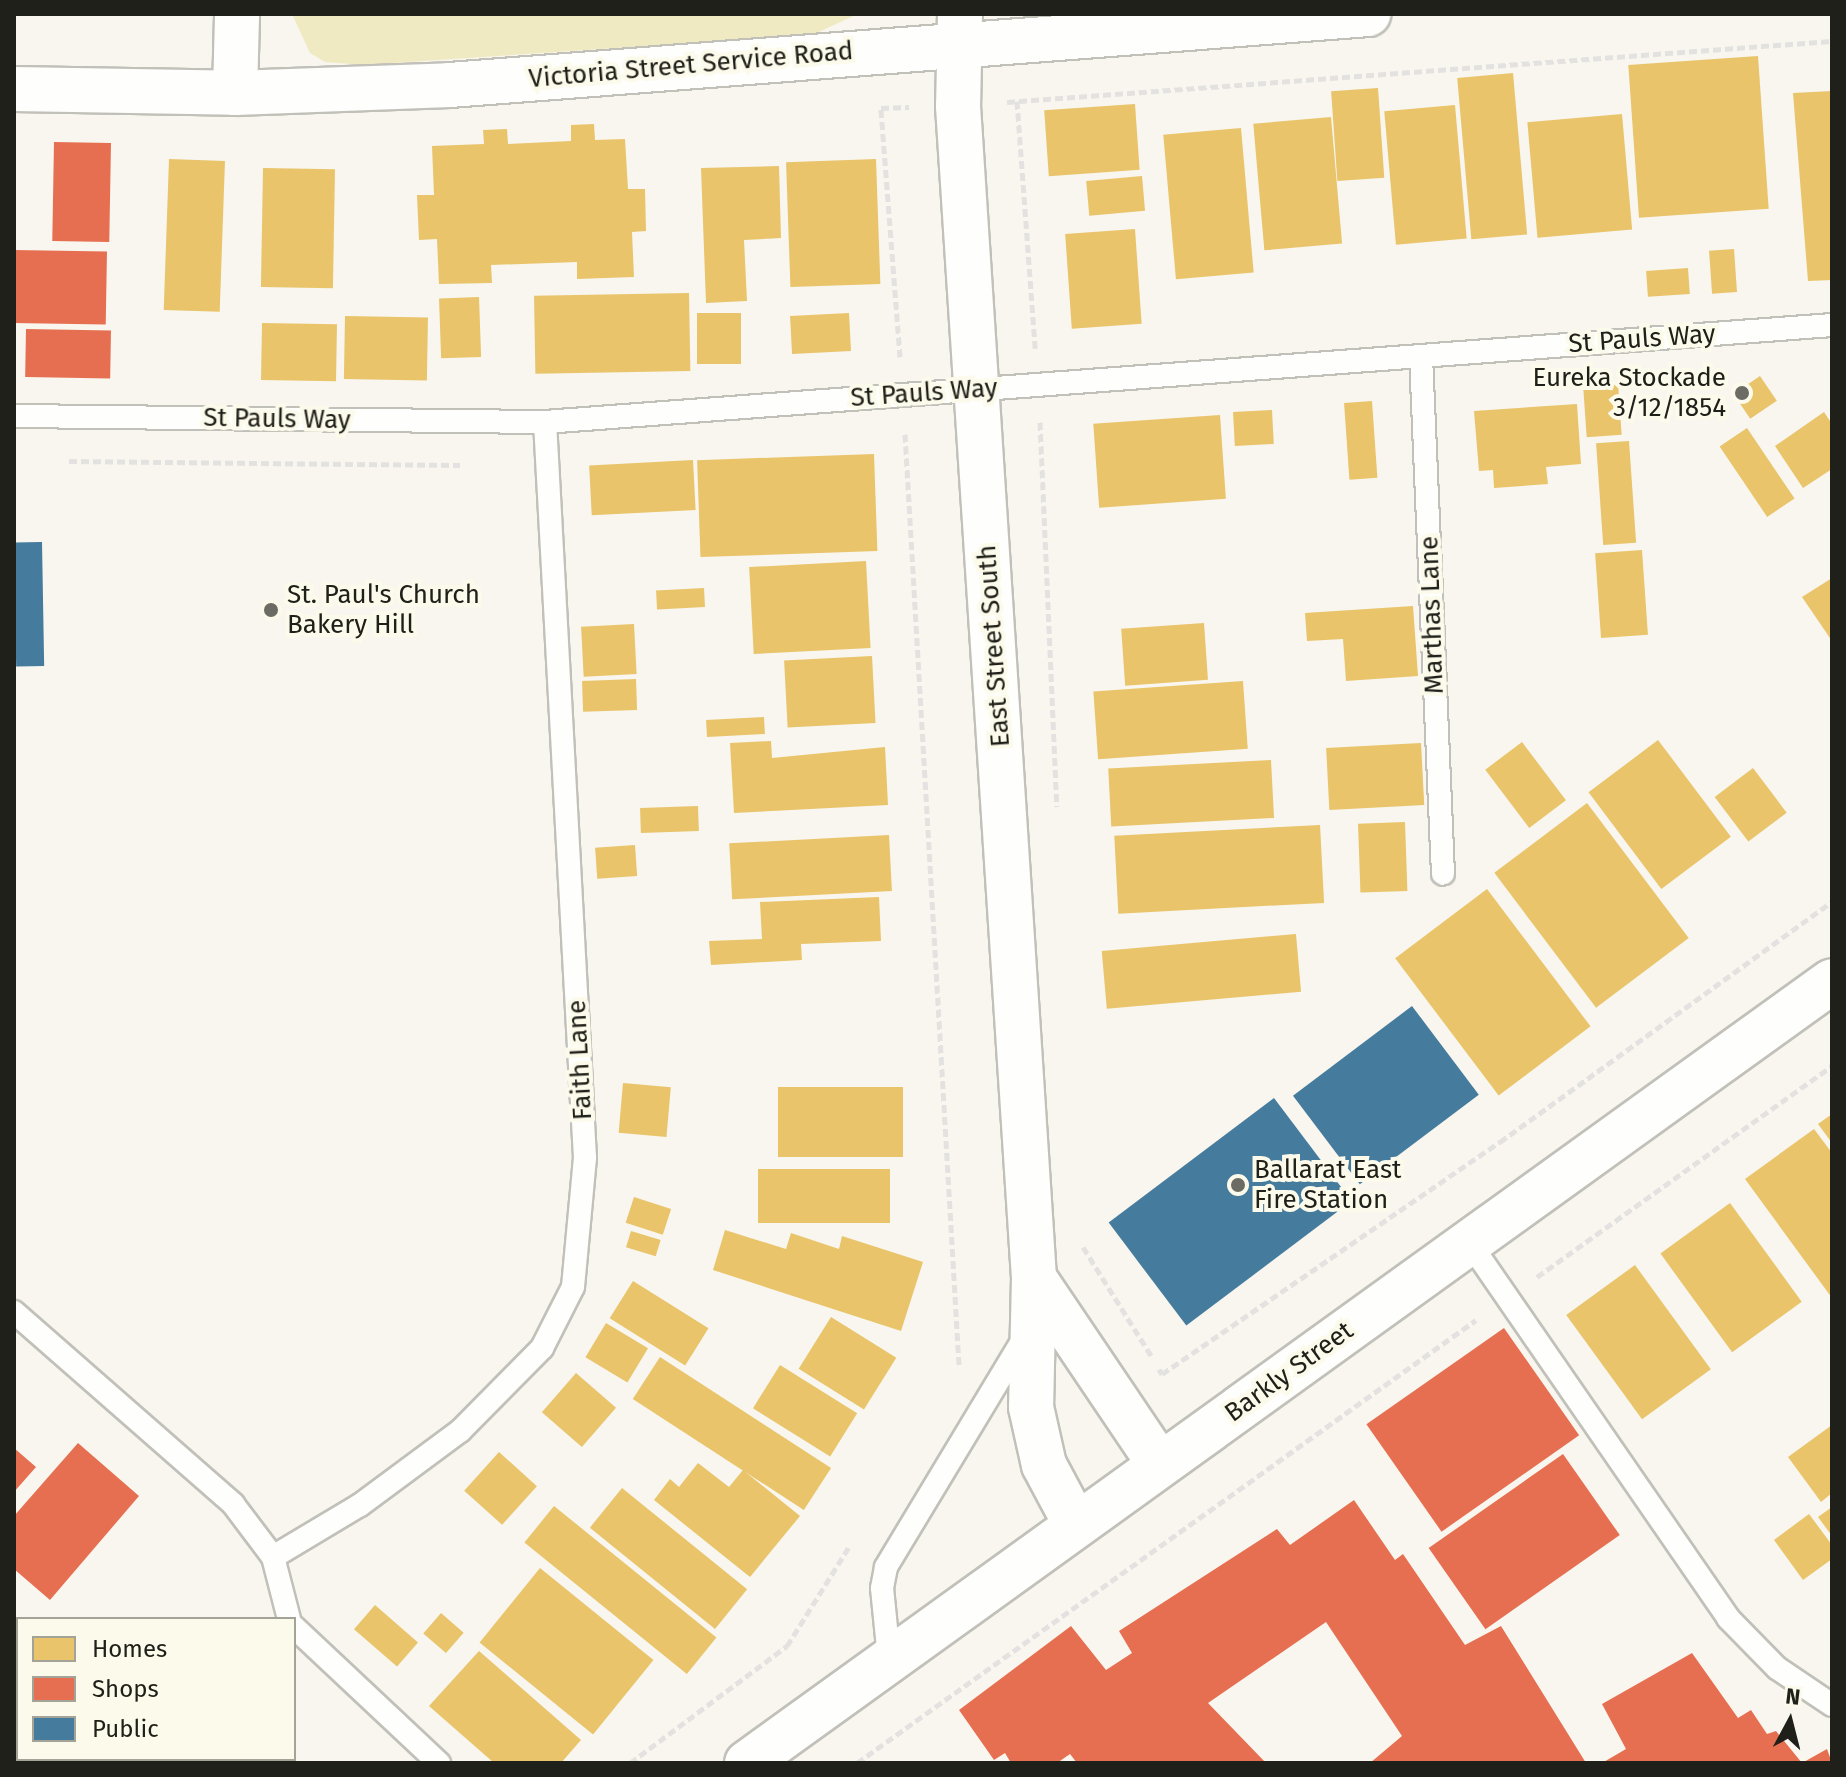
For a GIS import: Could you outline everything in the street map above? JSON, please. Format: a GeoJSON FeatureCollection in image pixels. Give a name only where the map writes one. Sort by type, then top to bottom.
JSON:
{"type":"FeatureCollection","features":[{"type":"Feature","properties":{"kind":"street"},"geometry":{"type":"LineString","coordinates":[[235,93],[237,14]]}},
{"type":"Feature","properties":{"kind":"street","name":"Victoria Street Service Road"},"geometry":{"type":"LineString","coordinates":[[14,89],[235,93],[450,85],[961,29],[1368,14]]}},
{"type":"Feature","properties":{"kind":"street","name":"East Street South"},"geometry":{"type":"LineString","coordinates":[[961,29],[958,106],[1034,1278],[1029,1393],[1034,1434],[1048,1476],[1076,1525]]}},
{"type":"Feature","properties":{"kind":"street","name":"Barkly Street"},"geometry":{"type":"LineString","coordinates":[[747,1763],[1832,981]]}},
{"type":"Feature","properties":{"kind":"street"},"geometry":{"type":"LineString","coordinates":[[1034,1278],[1160,1465]]}},
{"type":"Feature","properties":{"kind":"lane","name":"St Pauls Way"},"geometry":{"type":"LineString","coordinates":[[14,416],[545,422],[1832,325]]}},
{"type":"Feature","properties":{"kind":"lane","name":"Marthas Lane"},"geometry":{"type":"LineString","coordinates":[[1421,356],[1443,874]]}},
{"type":"Feature","properties":{"kind":"lane","name":"Faith Lane"},"geometry":{"type":"LineString","coordinates":[[273,1557],[360,1505],[460,1431],[542,1348],[573,1287],[585,1158],[545,422]]}},
{"type":"Feature","properties":{"kind":"lane"},"geometry":{"type":"LineString","coordinates":[[1469,1242],[1719,1607],[1777,1668],[1832,1705]]}},
{"type":"Feature","properties":{"kind":"lane"},"geometry":{"type":"LineString","coordinates":[[14,1312],[212,1482],[273,1557],[288,1617]]}},
{"type":"Feature","properties":{"kind":"lane"},"geometry":{"type":"LineString","coordinates":[[889,1658],[882,1588],[886,1567],[1032,1325]]}},
{"type":"Feature","properties":{"kind":"lane"},"geometry":{"type":"LineString","coordinates":[[296,1629],[439,1763]]}},
{"type":"Feature","properties":{"kind":"path"},"geometry":{"type":"LineString","coordinates":[[1057,810],[1038,384],[1017,101],[1832,41]]}},
{"type":"Feature","properties":{"kind":"path"},"geometry":{"type":"LineString","coordinates":[[881,108],[902,375]]}},
{"type":"Feature","properties":{"kind":"path"},"geometry":{"type":"LineString","coordinates":[[906,436],[959,1369],[951,1382]]}},
{"type":"Feature","properties":{"kind":"path"},"geometry":{"type":"LineString","coordinates":[[69,461],[460,465]]}},
{"type":"Feature","properties":{"kind":"path"},"geometry":{"type":"LineString","coordinates":[[1076,1237],[1162,1374],[1500,1142],[1832,902]]}},
{"type":"Feature","properties":{"kind":"path"},"geometry":{"type":"LineString","coordinates":[[630,1763],[787,1646],[853,1541]]}},
{"type":"Feature","properties":{"kind":"path"},"geometry":{"type":"LineString","coordinates":[[857,1763],[1150,1549]]}},
{"type":"Feature","properties":{"kind":"shaded area"},"geometry":{"type":"Polygon","coordinates":[[[292,14],[858,14],[812,35],[364,65],[325,62],[310,53],[292,14]]]}},
{"type":"Feature","properties":{"kind":"building: Homes"},"geometry":{"type":"Polygon","coordinates":[[[1758,56],[1769,209],[1639,218],[1628,65],[1758,56]]]}},
{"type":"Feature","properties":{"kind":"building: Homes"},"geometry":{"type":"Polygon","coordinates":[[[1513,73],[1527,234],[1471,239],[1457,78],[1513,73]]]}},
{"type":"Feature","properties":{"kind":"building: Homes"},"geometry":{"type":"Polygon","coordinates":[[[1378,88],[1384,178],[1337,181],[1331,91],[1378,88]]]}},
{"type":"Feature","properties":{"kind":"building: Homes"},"geometry":{"type":"Polygon","coordinates":[[[1832,91],[1832,280],[1808,281],[1793,93],[1832,91]]]}},
{"type":"Feature","properties":{"kind":"building: Homes"},"geometry":{"type":"Polygon","coordinates":[[[1135,104],[1140,170],[1049,176],[1044,110],[1135,104]]]}},
{"type":"Feature","properties":{"kind":"building: Homes"},"geometry":{"type":"Polygon","coordinates":[[[1455,105],[1467,238],[1396,245],[1384,111],[1455,105]]]}},
{"type":"Feature","properties":{"kind":"building: Homes"},"geometry":{"type":"Polygon","coordinates":[[[1622,114],[1632,230],[1537,238],[1527,122],[1622,114]]]}},
{"type":"Feature","properties":{"kind":"building: Homes"},"geometry":{"type":"Polygon","coordinates":[[[1331,117],[1342,244],[1264,250],[1253,124],[1331,117]]]}},
{"type":"Feature","properties":{"kind":"building: Homes"},"geometry":{"type":"Polygon","coordinates":[[[594,124],[595,140],[625,139],[628,189],[645,189],[646,231],[632,232],[634,277],[577,279],[577,262],[491,265],[492,283],[439,284],[437,239],[419,240],[417,195],[434,195],[432,146],[484,144],[483,130],[507,129],[508,144],[571,141],[571,125],[594,124]]]}},
{"type":"Feature","properties":{"kind":"building: Homes"},"geometry":{"type":"Polygon","coordinates":[[[1241,128],[1254,272],[1176,279],[1163,135],[1241,128]]]}},
{"type":"Feature","properties":{"kind":"building: Homes"},"geometry":{"type":"Polygon","coordinates":[[[169,159],[225,161],[220,312],[164,310],[169,159]]]}},
{"type":"Feature","properties":{"kind":"building: Homes"},"geometry":{"type":"Polygon","coordinates":[[[876,159],[880,284],[790,287],[786,162],[876,159]]]}},
{"type":"Feature","properties":{"kind":"building: Homes"},"geometry":{"type":"Polygon","coordinates":[[[779,166],[781,238],[744,240],[747,301],[706,303],[701,168],[779,166]]]}},
{"type":"Feature","properties":{"kind":"building: Homes"},"geometry":{"type":"Polygon","coordinates":[[[263,168],[335,169],[333,288],[261,287],[263,168]]]}},
{"type":"Feature","properties":{"kind":"building: Homes"},"geometry":{"type":"Polygon","coordinates":[[[1142,176],[1145,211],[1089,216],[1086,181],[1142,176]]]}},
{"type":"Feature","properties":{"kind":"building: Homes"},"geometry":{"type":"Polygon","coordinates":[[[1135,229],[1142,324],[1072,329],[1065,234],[1135,229]]]}},
{"type":"Feature","properties":{"kind":"building: Homes"},"geometry":{"type":"Polygon","coordinates":[[[1734,249],[1737,292],[1712,294],[1709,251],[1734,249]]]}},
{"type":"Feature","properties":{"kind":"building: Homes"},"geometry":{"type":"Polygon","coordinates":[[[1688,268],[1690,294],[1648,297],[1646,271],[1688,268]]]}},
{"type":"Feature","properties":{"kind":"building: Homes"},"geometry":{"type":"Polygon","coordinates":[[[689,293],[690,371],[535,374],[534,296],[689,293]]]}},
{"type":"Feature","properties":{"kind":"building: Homes"},"geometry":{"type":"Polygon","coordinates":[[[479,297],[481,357],[441,358],[439,298],[479,297]]]}},
{"type":"Feature","properties":{"kind":"building: Homes"},"geometry":{"type":"Polygon","coordinates":[[[697,313],[741,313],[741,364],[697,364],[697,313]]]}},
{"type":"Feature","properties":{"kind":"building: Homes"},"geometry":{"type":"Polygon","coordinates":[[[849,313],[851,351],[792,354],[790,316],[849,313]]]}},
{"type":"Feature","properties":{"kind":"building: Homes"},"geometry":{"type":"Polygon","coordinates":[[[345,316],[428,317],[427,380],[344,379],[345,316]]]}},
{"type":"Feature","properties":{"kind":"building: Homes"},"geometry":{"type":"Polygon","coordinates":[[[262,323],[337,324],[336,381],[261,380],[262,323]]]}},
{"type":"Feature","properties":{"kind":"building: Homes"},"geometry":{"type":"Polygon","coordinates":[[[1760,376],[1777,401],[1750,419],[1733,394],[1760,376]]]}},
{"type":"Feature","properties":{"kind":"building: Homes"},"geometry":{"type":"Polygon","coordinates":[[[1618,383],[1622,435],[1587,437],[1583,385],[1618,383]]]}},
{"type":"Feature","properties":{"kind":"building: Homes"},"geometry":{"type":"Polygon","coordinates":[[[1372,401],[1377,478],[1349,480],[1344,403],[1372,401]]]}},
{"type":"Feature","properties":{"kind":"building: Homes"},"geometry":{"type":"Polygon","coordinates":[[[1577,404],[1581,464],[1546,467],[1548,484],[1494,488],[1493,470],[1479,471],[1474,411],[1577,404]]]}},
{"type":"Feature","properties":{"kind":"building: Homes"},"geometry":{"type":"Polygon","coordinates":[[[1272,410],[1274,444],[1235,446],[1233,412],[1272,410]]]}},
{"type":"Feature","properties":{"kind":"building: Homes"},"geometry":{"type":"Polygon","coordinates":[[[1824,412],[1832,424],[1832,469],[1803,488],[1775,446],[1824,412]]]}},
{"type":"Feature","properties":{"kind":"building: Homes"},"geometry":{"type":"Polygon","coordinates":[[[1220,415],[1226,499],[1099,508],[1093,424],[1220,415]]]}},
{"type":"Feature","properties":{"kind":"building: Homes"},"geometry":{"type":"Polygon","coordinates":[[[1747,428],[1795,498],[1767,517],[1720,446],[1747,428]]]}},
{"type":"Feature","properties":{"kind":"building: Homes"},"geometry":{"type":"Polygon","coordinates":[[[1629,441],[1636,543],[1603,545],[1596,443],[1629,441]]]}},
{"type":"Feature","properties":{"kind":"building: Homes"},"geometry":{"type":"Polygon","coordinates":[[[874,454],[877,551],[700,557],[697,460],[874,454]]]}},
{"type":"Feature","properties":{"kind":"building: Homes"},"geometry":{"type":"Polygon","coordinates":[[[693,460],[696,510],[592,515],[589,465],[693,460]]]}},
{"type":"Feature","properties":{"kind":"building: Homes"},"geometry":{"type":"Polygon","coordinates":[[[1642,550],[1648,635],[1601,638],[1595,553],[1642,550]]]}},
{"type":"Feature","properties":{"kind":"building: Homes"},"geometry":{"type":"Polygon","coordinates":[[[866,561],[871,648],[754,654],[749,567],[866,561]]]}},
{"type":"Feature","properties":{"kind":"building: Homes"},"geometry":{"type":"Polygon","coordinates":[[[1832,578],[1832,641],[1802,597],[1832,578]]]}},
{"type":"Feature","properties":{"kind":"building: Homes"},"geometry":{"type":"Polygon","coordinates":[[[704,588],[705,607],[657,609],[656,591],[704,588]]]}},
{"type":"Feature","properties":{"kind":"building: Homes"},"geometry":{"type":"Polygon","coordinates":[[[1413,606],[1418,676],[1346,681],[1343,639],[1307,641],[1305,613],[1413,606]]]}},
{"type":"Feature","properties":{"kind":"building: Homes"},"geometry":{"type":"Polygon","coordinates":[[[1204,623],[1208,680],[1125,686],[1121,629],[1204,623]]]}},
{"type":"Feature","properties":{"kind":"building: Homes"},"geometry":{"type":"Polygon","coordinates":[[[634,624],[637,674],[584,677],[581,627],[634,624]]]}},
{"type":"Feature","properties":{"kind":"building: Homes"},"geometry":{"type":"Polygon","coordinates":[[[872,656],[876,723],[788,728],[784,661],[872,656]]]}},
{"type":"Feature","properties":{"kind":"building: Homes"},"geometry":{"type":"Polygon","coordinates":[[[636,679],[637,710],[583,712],[582,681],[636,679]]]}},
{"type":"Feature","properties":{"kind":"building: Homes"},"geometry":{"type":"Polygon","coordinates":[[[1243,681],[1248,749],[1098,759],[1093,691],[1243,681]]]}},
{"type":"Feature","properties":{"kind":"building: Homes"},"geometry":{"type":"Polygon","coordinates":[[[764,717],[765,734],[707,737],[706,720],[764,717]]]}},
{"type":"Feature","properties":{"kind":"building: Homes"},"geometry":{"type":"Polygon","coordinates":[[[1658,740],[1731,837],[1661,889],[1589,792],[1658,740]]]}},
{"type":"Feature","properties":{"kind":"building: Homes"},"geometry":{"type":"Polygon","coordinates":[[[771,741],[772,758],[885,747],[888,805],[734,813],[730,743],[771,741]]]}},
{"type":"Feature","properties":{"kind":"building: Homes"},"geometry":{"type":"Polygon","coordinates":[[[1522,742],[1566,800],[1529,828],[1485,770],[1522,742]]]}},
{"type":"Feature","properties":{"kind":"building: Homes"},"geometry":{"type":"Polygon","coordinates":[[[1421,743],[1424,805],[1329,810],[1326,748],[1421,743]]]}},
{"type":"Feature","properties":{"kind":"building: Homes"},"geometry":{"type":"Polygon","coordinates":[[[1271,760],[1274,818],[1111,826],[1108,769],[1271,760]]]}},
{"type":"Feature","properties":{"kind":"building: Homes"},"geometry":{"type":"Polygon","coordinates":[[[1753,768],[1787,813],[1748,842],[1715,797],[1753,768]]]}},
{"type":"Feature","properties":{"kind":"building: Homes"},"geometry":{"type":"Polygon","coordinates":[[[1587,803],[1689,938],[1596,1008],[1494,873],[1587,803]]]}},
{"type":"Feature","properties":{"kind":"building: Homes"},"geometry":{"type":"Polygon","coordinates":[[[698,806],[699,831],[641,833],[640,808],[698,806]]]}},
{"type":"Feature","properties":{"kind":"building: Homes"},"geometry":{"type":"Polygon","coordinates":[[[1405,822],[1407,891],[1360,893],[1358,824],[1405,822]]]}},
{"type":"Feature","properties":{"kind":"building: Homes"},"geometry":{"type":"Polygon","coordinates":[[[1320,825],[1324,903],[1118,914],[1114,836],[1320,825]]]}},
{"type":"Feature","properties":{"kind":"building: Homes"},"geometry":{"type":"Polygon","coordinates":[[[889,835],[892,891],[732,899],[729,843],[889,835]]]}},
{"type":"Feature","properties":{"kind":"building: Homes"},"geometry":{"type":"Polygon","coordinates":[[[635,845],[637,876],[597,879],[595,848],[635,845]]]}},
{"type":"Feature","properties":{"kind":"building: Homes"},"geometry":{"type":"Polygon","coordinates":[[[1487,889],[1591,1026],[1499,1096],[1395,958],[1487,889]]]}},
{"type":"Feature","properties":{"kind":"building: Homes"},"geometry":{"type":"Polygon","coordinates":[[[879,897],[881,941],[801,944],[802,960],[711,965],[709,941],[762,939],[760,902],[879,897]]]}},
{"type":"Feature","properties":{"kind":"building: Homes"},"geometry":{"type":"Polygon","coordinates":[[[1296,934],[1301,992],[1107,1009],[1102,951],[1296,934]]]}},
{"type":"Feature","properties":{"kind":"building: Homes"},"geometry":{"type":"Polygon","coordinates":[[[623,1083],[671,1087],[666,1137],[619,1133],[623,1083]]]}},
{"type":"Feature","properties":{"kind":"building: Homes"},"geometry":{"type":"Polygon","coordinates":[[[778,1087],[903,1087],[903,1157],[778,1157],[778,1087]]]}},
{"type":"Feature","properties":{"kind":"building: Homes"},"geometry":{"type":"Polygon","coordinates":[[[1832,1114],[1832,1143],[1818,1124],[1832,1114]]]}},
{"type":"Feature","properties":{"kind":"building: Homes"},"geometry":{"type":"Polygon","coordinates":[[[1814,1129],[1832,1153],[1832,1298],[1745,1179],[1814,1129]]]}},
{"type":"Feature","properties":{"kind":"building: Homes"},"geometry":{"type":"Polygon","coordinates":[[[758,1169],[890,1169],[890,1223],[758,1223],[758,1169]]]}},
{"type":"Feature","properties":{"kind":"building: Homes"},"geometry":{"type":"Polygon","coordinates":[[[634,1197],[671,1209],[663,1235],[626,1223],[634,1197]]]}},
{"type":"Feature","properties":{"kind":"building: Homes"},"geometry":{"type":"Polygon","coordinates":[[[1730,1203],[1802,1302],[1732,1352],[1660,1254],[1730,1203]]]}},
{"type":"Feature","properties":{"kind":"building: Homes"},"geometry":{"type":"Polygon","coordinates":[[[725,1230],[786,1249],[791,1233],[839,1249],[842,1236],[923,1262],[901,1331],[713,1270],[725,1230]]]}},
{"type":"Feature","properties":{"kind":"building: Homes"},"geometry":{"type":"Polygon","coordinates":[[[631,1231],[661,1240],[656,1256],[626,1247],[631,1231]]]}},
{"type":"Feature","properties":{"kind":"building: Homes"},"geometry":{"type":"Polygon","coordinates":[[[1635,1265],[1711,1369],[1642,1419],[1566,1315],[1635,1265]]]}},
{"type":"Feature","properties":{"kind":"building: Homes"},"geometry":{"type":"Polygon","coordinates":[[[633,1281],[708,1328],[685,1365],[610,1318],[633,1281]]]}},
{"type":"Feature","properties":{"kind":"building: Homes"},"geometry":{"type":"Polygon","coordinates":[[[831,1317],[896,1358],[864,1410],[799,1369],[831,1317]]]}},
{"type":"Feature","properties":{"kind":"building: Homes"},"geometry":{"type":"Polygon","coordinates":[[[606,1323],[648,1348],[627,1383],[585,1357],[606,1323]]]}},
{"type":"Feature","properties":{"kind":"building: Homes"},"geometry":{"type":"Polygon","coordinates":[[[660,1357],[831,1468],[804,1510],[633,1399],[660,1357]]]}},
{"type":"Feature","properties":{"kind":"building: Homes"},"geometry":{"type":"Polygon","coordinates":[[[780,1365],[857,1413],[830,1456],[753,1408],[780,1365]]]}},
{"type":"Feature","properties":{"kind":"building: Homes"},"geometry":{"type":"Polygon","coordinates":[[[576,1373],[616,1408],[582,1447],[542,1412],[576,1373]]]}},
{"type":"Feature","properties":{"kind":"building: Homes"},"geometry":{"type":"Polygon","coordinates":[[[1832,1425],[1832,1493],[1821,1502],[1788,1457],[1832,1425]]]}},
{"type":"Feature","properties":{"kind":"building: Homes"},"geometry":{"type":"Polygon","coordinates":[[[499,1452],[537,1486],[502,1525],[464,1491],[499,1452]]]}},
{"type":"Feature","properties":{"kind":"building: Homes"},"geometry":{"type":"Polygon","coordinates":[[[698,1463],[729,1487],[743,1470],[800,1516],[750,1577],[654,1500],[670,1479],[679,1487],[698,1463]]]}},
{"type":"Feature","properties":{"kind":"building: Homes"},"geometry":{"type":"Polygon","coordinates":[[[622,1488],[747,1589],[715,1629],[590,1528],[622,1488]]]}},
{"type":"Feature","properties":{"kind":"building: Homes"},"geometry":{"type":"Polygon","coordinates":[[[554,1506],[716,1638],[687,1674],[524,1543],[554,1506]]]}},
{"type":"Feature","properties":{"kind":"building: Homes"},"geometry":{"type":"Polygon","coordinates":[[[1832,1507],[1832,1536],[1818,1517],[1832,1507]]]}},
{"type":"Feature","properties":{"kind":"building: Homes"},"geometry":{"type":"Polygon","coordinates":[[[1809,1514],[1832,1545],[1832,1559],[1803,1580],[1774,1540],[1809,1514]]]}},
{"type":"Feature","properties":{"kind":"building: Homes"},"geometry":{"type":"Polygon","coordinates":[[[540,1568],[653,1660],[593,1734],[480,1643],[540,1568]]]}},
{"type":"Feature","properties":{"kind":"building: Homes"},"geometry":{"type":"Polygon","coordinates":[[[375,1605],[418,1642],[397,1667],[354,1629],[375,1605]]]}},
{"type":"Feature","properties":{"kind":"building: Homes"},"geometry":{"type":"Polygon","coordinates":[[[441,1613],[464,1633],[446,1653],[423,1633],[441,1613]]]}},
{"type":"Feature","properties":{"kind":"building: Homes"},"geometry":{"type":"Polygon","coordinates":[[[479,1651],[581,1740],[561,1763],[494,1763],[429,1706],[479,1651]]]}},
{"type":"Feature","properties":{"kind":"building: Shops"},"geometry":{"type":"Polygon","coordinates":[[[54,142],[111,143],[109,242],[52,241],[54,142]]]}},
{"type":"Feature","properties":{"kind":"building: Shops"},"geometry":{"type":"Polygon","coordinates":[[[14,250],[107,252],[106,325],[14,323],[14,250]]]}},
{"type":"Feature","properties":{"kind":"building: Shops"},"geometry":{"type":"Polygon","coordinates":[[[26,329],[111,330],[110,378],[25,377],[26,329]]]}},
{"type":"Feature","properties":{"kind":"building: Shops"},"geometry":{"type":"Polygon","coordinates":[[[1504,1328],[1579,1435],[1442,1532],[1366,1424],[1504,1328]]]}},
{"type":"Feature","properties":{"kind":"building: Shops"},"geometry":{"type":"Polygon","coordinates":[[[78,1443],[139,1496],[50,1600],[14,1569],[14,1516],[78,1443]]]}},
{"type":"Feature","properties":{"kind":"building: Shops"},"geometry":{"type":"Polygon","coordinates":[[[14,1448],[36,1467],[14,1492],[14,1448]]]}},
{"type":"Feature","properties":{"kind":"building: Shops"},"geometry":{"type":"Polygon","coordinates":[[[1563,1454],[1620,1535],[1485,1629],[1429,1548],[1563,1454]]]}},
{"type":"Feature","properties":{"kind":"building: Shops"},"geometry":{"type":"Polygon","coordinates":[[[1354,1500],[1395,1560],[1403,1554],[1465,1645],[1501,1626],[1586,1763],[1370,1763],[1402,1736],[1326,1622],[1208,1703],[1266,1763],[1077,1763],[1070,1754],[1057,1763],[1011,1763],[1005,1753],[994,1760],[959,1710],[1071,1626],[1106,1670],[1132,1653],[1119,1631],[1277,1529],[1290,1545],[1354,1500]]]}},
{"type":"Feature","properties":{"kind":"building: Shops"},"geometry":{"type":"Polygon","coordinates":[[[1692,1653],[1738,1718],[1751,1710],[1767,1734],[1776,1731],[1802,1763],[1602,1763],[1626,1749],[1602,1704],[1692,1653]]]}},
{"type":"Feature","properties":{"kind":"building: Shops"},"geometry":{"type":"Polygon","coordinates":[[[16,1748],[16,1761],[82,1763],[14,1763],[16,1748]]]}},
{"type":"Feature","properties":{"kind":"building: Shops"},"geometry":{"type":"Polygon","coordinates":[[[1827,1749],[1832,1763],[1802,1763],[1827,1749]]]}},
{"type":"Feature","properties":{"kind":"building: Public"},"geometry":{"type":"Polygon","coordinates":[[[14,542],[42,542],[44,666],[16,666],[14,542]]]}},
{"type":"Feature","properties":{"kind":"building: Public"},"geometry":{"type":"Polygon","coordinates":[[[1412,1006],[1479,1095],[1360,1184],[1293,1096],[1412,1006]]]}},
{"type":"Feature","properties":{"kind":"building: Public"},"geometry":{"type":"Polygon","coordinates":[[[1274,1098],[1352,1201],[1186,1326],[1109,1223],[1274,1098]]]}},
{"type":"Feature","properties":{"kind":"place","name":"Eureka Stockade 3/12/1854"},"geometry":{"type":"Point","coordinates":[1742,393]}},
{"type":"Feature","properties":{"kind":"place","name":"St. Paul's Church Bakery Hill"},"geometry":{"type":"Point","coordinates":[271,610]}},
{"type":"Feature","properties":{"kind":"place","name":"Ballarat East Fire Station"},"geometry":{"type":"Point","coordinates":[1238,1185]}}]}
